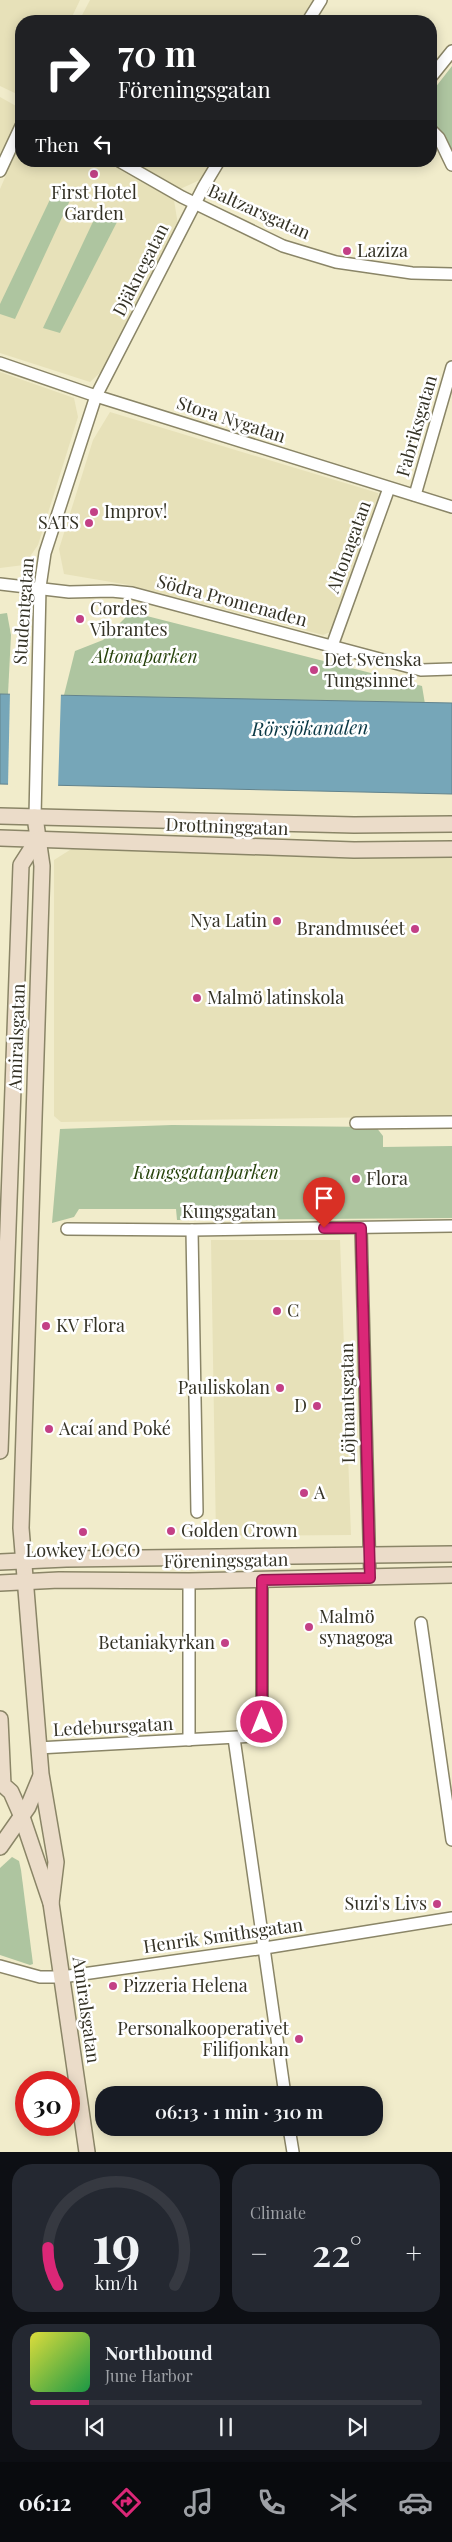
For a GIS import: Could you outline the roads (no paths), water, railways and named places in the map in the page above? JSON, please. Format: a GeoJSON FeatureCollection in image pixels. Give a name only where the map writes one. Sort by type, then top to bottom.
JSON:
{"type":"FeatureCollection","features":[{"type":"Feature","properties":{"kind":"main road","name":"Drottninggatan"},"geometry":{"type":"LineString","coordinates":[[0,816],[354,825],[452,824]]}},
{"type":"Feature","properties":{"kind":"main road","name":"Amiralsgatan"},"geometry":{"type":"LineString","coordinates":[[34,817],[42,866],[21,1508],[23,1562],[38,1748],[56,1862],[51,1903]]}},
{"type":"Feature","properties":{"kind":"main road","name":"Drottninggatan"},"geometry":{"type":"LineString","coordinates":[[0,838],[354,850],[452,849]]}},
{"type":"Feature","properties":{"kind":"main road","name":"Amiralsgatan"},"geometry":{"type":"LineString","coordinates":[[0,1452],[21,864],[37,840]]}},
{"type":"Feature","properties":{"kind":"main road","name":"Föreningsgatan"},"geometry":{"type":"LineString","coordinates":[[0,1562],[66,1559],[452,1554]]}},
{"type":"Feature","properties":{"kind":"main road","name":"Föreningsgatan"},"geometry":{"type":"LineString","coordinates":[[0,1583],[59,1580],[189,1581],[452,1575]]}},
{"type":"Feature","properties":{"kind":"main road","name":"Amiralsgatan"},"geometry":{"type":"LineString","coordinates":[[0,1719],[2,1787],[11,1792],[22,1817],[51,1903],[86,2152]]}},
{"type":"Feature","properties":{"kind":"main road","name":"Amiralsgatan"},"geometry":{"type":"LineString","coordinates":[[22,1817],[37,1790],[41,1774]]}},
{"type":"Feature","properties":{"kind":"main road"},"geometry":{"type":"LineString","coordinates":[[0,1846],[22,1817]]}},
{"type":"Feature","properties":{"kind":"street"},"geometry":{"type":"LineString","coordinates":[[312,15],[321,0]]}},
{"type":"Feature","properties":{"kind":"street"},"geometry":{"type":"LineString","coordinates":[[437,70],[452,51]]}},
{"type":"Feature","properties":{"kind":"street"},"geometry":{"type":"LineString","coordinates":[[437,136],[452,165]]}},
{"type":"Feature","properties":{"kind":"street"},"geometry":{"type":"LineString","coordinates":[[0,171],[15,139]]}},
{"type":"Feature","properties":{"kind":"street","name":"Baltzarsgatan"},"geometry":{"type":"LineString","coordinates":[[131,167],[195,203],[283,246],[336,262],[412,273],[452,274]]}},
{"type":"Feature","properties":{"kind":"street","name":"Djäknegatan"},"geometry":{"type":"LineString","coordinates":[[96,396],[195,203],[216,167]]}},
{"type":"Feature","properties":{"kind":"street","name":"Stora Nygatan"},"geometry":{"type":"LineString","coordinates":[[0,363],[96,396],[452,507]]}},
{"type":"Feature","properties":{"kind":"street","name":"Fabriksgatan"},"geometry":{"type":"LineString","coordinates":[[415,495],[452,367]]}},
{"type":"Feature","properties":{"kind":"street","name":"Studentgatan"},"geometry":{"type":"LineString","coordinates":[[34,794],[40,587],[45,553],[96,396]]}},
{"type":"Feature","properties":{"kind":"street","name":"Altonagatan"},"geometry":{"type":"LineString","coordinates":[[332,646],[389,488]]}},
{"type":"Feature","properties":{"kind":"street","name":"Södra Promenaden"},"geometry":{"type":"LineString","coordinates":[[0,584],[40,587],[69,592],[111,591],[132,593],[421,670],[452,669]]}},
{"type":"Feature","properties":{"kind":"street","name":"Amiralsgatan"},"geometry":{"type":"LineString","coordinates":[[34,794],[34,817]]}},
{"type":"Feature","properties":{"kind":"street"},"geometry":{"type":"LineString","coordinates":[[356,1123],[452,1122]]}},
{"type":"Feature","properties":{"kind":"street","name":"Kungsgatan"},"geometry":{"type":"LineString","coordinates":[[67,1229],[192,1230],[452,1226]]}},
{"type":"Feature","properties":{"kind":"street","name":"Löjtnantsgatan"},"geometry":{"type":"LineString","coordinates":[[361,1228],[370,1578]]}},
{"type":"Feature","properties":{"kind":"street"},"geometry":{"type":"LineString","coordinates":[[192,1230],[197,1512]]}},
{"type":"Feature","properties":{"kind":"street","name":"Ledebursgatan"},"geometry":{"type":"LineString","coordinates":[[38,1748],[255,1736],[260,1731],[262,1722],[262,1580]]}},
{"type":"Feature","properties":{"kind":"street"},"geometry":{"type":"LineString","coordinates":[[189,1581],[189,1740]]}},
{"type":"Feature","properties":{"kind":"street"},"geometry":{"type":"LineString","coordinates":[[421,1623],[452,1840]]}},
{"type":"Feature","properties":{"kind":"street"},"geometry":{"type":"LineString","coordinates":[[234,1738],[284,2086]]}},
{"type":"Feature","properties":{"kind":"street","name":"Henrik Smithsgatan"},"geometry":{"type":"LineString","coordinates":[[0,1966],[40,1977],[62,1977],[265,1948],[452,1918]]}},
{"type":"Feature","properties":{"kind":"street"},"geometry":{"type":"LineString","coordinates":[[290,2136],[293,2152]]}},
{"type":"Feature","properties":{"kind":"water","name":"Rörsjökanalen"},"geometry":{"type":"Polygon","coordinates":[[[0,694],[452,703],[452,794],[0,784],[0,694]]]}},
{"type":"Feature","properties":{"kind":"place","name":"First Hotel Garden"},"geometry":{"type":"Point","coordinates":[94,174]}},
{"type":"Feature","properties":{"kind":"place","name":"Laziza"},"geometry":{"type":"Point","coordinates":[347,251]}},
{"type":"Feature","properties":{"kind":"place","name":"Improv!"},"geometry":{"type":"Point","coordinates":[94,512]}},
{"type":"Feature","properties":{"kind":"place","name":"SATS"},"geometry":{"type":"Point","coordinates":[89,523]}},
{"type":"Feature","properties":{"kind":"place","name":"Cordes Vibrantes"},"geometry":{"type":"Point","coordinates":[80,619]}},
{"type":"Feature","properties":{"kind":"place","name":"Det Svenska Tungsinnet"},"geometry":{"type":"Point","coordinates":[314,670]}},
{"type":"Feature","properties":{"kind":"place","name":"Nya Latin"},"geometry":{"type":"Point","coordinates":[277,921]}},
{"type":"Feature","properties":{"kind":"place","name":"Brandmuséet"},"geometry":{"type":"Point","coordinates":[415,929]}},
{"type":"Feature","properties":{"kind":"place","name":"Malmö latinskola"},"geometry":{"type":"Point","coordinates":[197,998]}},
{"type":"Feature","properties":{"kind":"place","name":"Flora"},"geometry":{"type":"Point","coordinates":[356,1179]}},
{"type":"Feature","properties":{"kind":"place","name":"C"},"geometry":{"type":"Point","coordinates":[277,1311]}},
{"type":"Feature","properties":{"kind":"place","name":"KV Flora"},"geometry":{"type":"Point","coordinates":[46,1326]}},
{"type":"Feature","properties":{"kind":"place","name":"Pauliskolan"},"geometry":{"type":"Point","coordinates":[280,1388]}},
{"type":"Feature","properties":{"kind":"place","name":"D"},"geometry":{"type":"Point","coordinates":[317,1406]}},
{"type":"Feature","properties":{"kind":"place","name":"Acaí and Poké"},"geometry":{"type":"Point","coordinates":[49,1429]}},
{"type":"Feature","properties":{"kind":"place","name":"A"},"geometry":{"type":"Point","coordinates":[304,1493]}},
{"type":"Feature","properties":{"kind":"place","name":"Golden Crown"},"geometry":{"type":"Point","coordinates":[171,1531]}},
{"type":"Feature","properties":{"kind":"place","name":"Lowkey LOCO"},"geometry":{"type":"Point","coordinates":[83,1532]}},
{"type":"Feature","properties":{"kind":"place","name":"Malmö synagoga"},"geometry":{"type":"Point","coordinates":[309,1627]}},
{"type":"Feature","properties":{"kind":"place","name":"Betaniakyrkan"},"geometry":{"type":"Point","coordinates":[225,1643]}},
{"type":"Feature","properties":{"kind":"place","name":"Suzi's Livs"},"geometry":{"type":"Point","coordinates":[437,1904]}},
{"type":"Feature","properties":{"kind":"place","name":"Pizzeria Helena"},"geometry":{"type":"Point","coordinates":[113,1986]}},
{"type":"Feature","properties":{"kind":"place","name":"Personalkooperativet Filifjonkan"},"geometry":{"type":"Point","coordinates":[299,2039]}},
{"type":"Feature","properties":{"kind":"park label","name":"Altonaparken"},"geometry":{"type":"Point","coordinates":[145,657]}},
{"type":"Feature","properties":{"kind":"park label","name":"Kungsgatanparken"},"geometry":{"type":"Point","coordinates":[206,1173]}}]}
